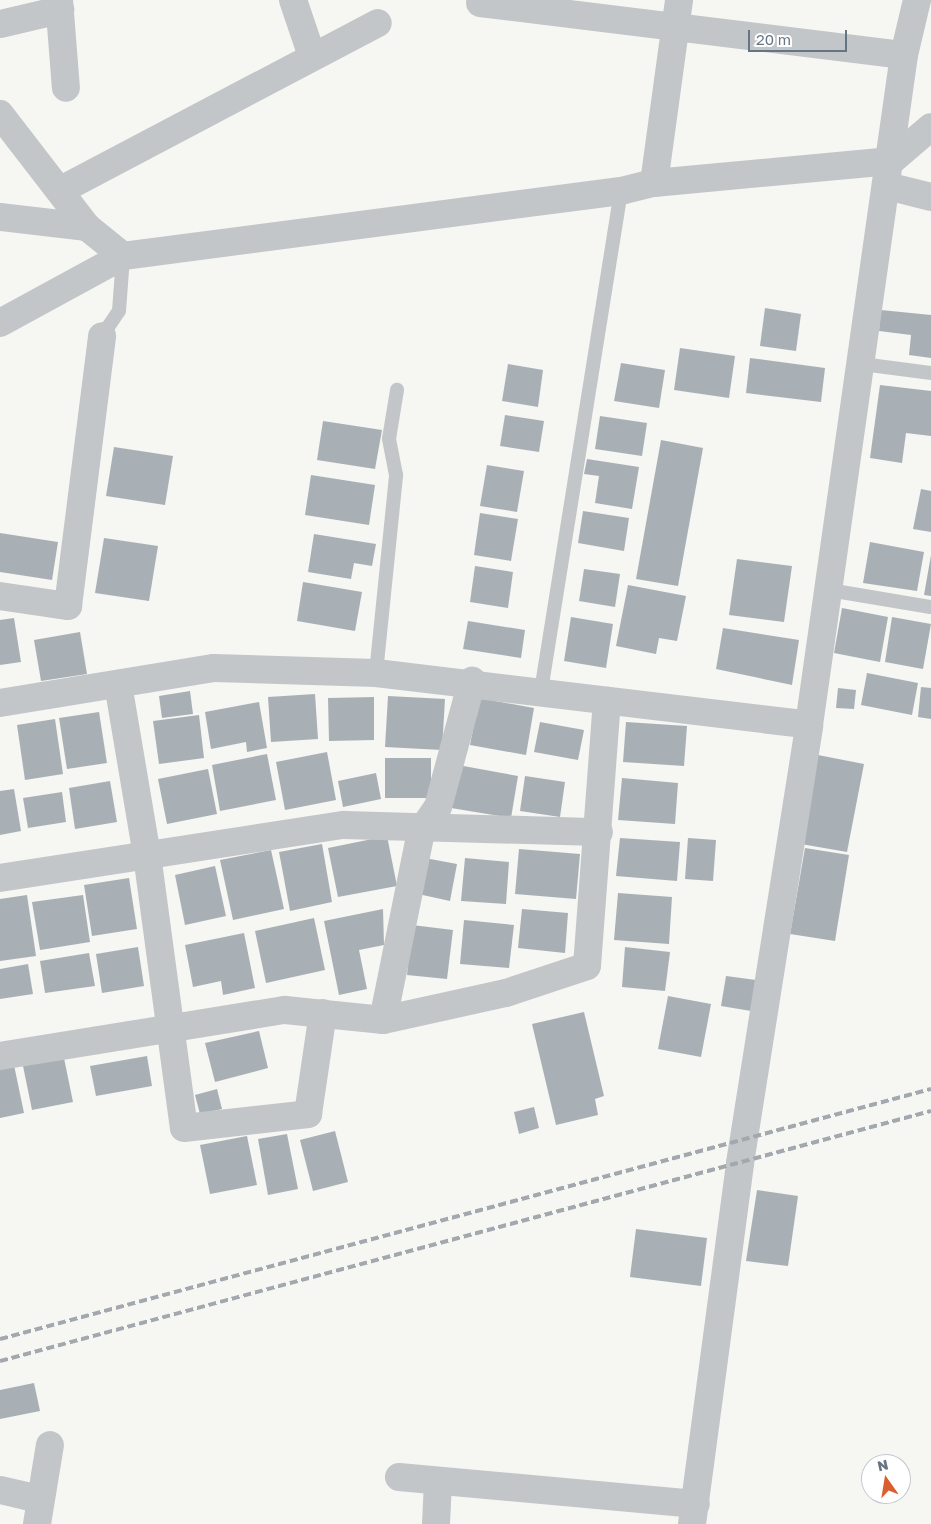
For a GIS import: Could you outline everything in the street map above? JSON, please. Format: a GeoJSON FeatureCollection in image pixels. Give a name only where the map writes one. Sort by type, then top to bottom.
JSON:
{"type":"FeatureCollection","features":[{"type":"Feature","properties":{"kind":"street"},"geometry":{"type":"LineString","coordinates":[[293,0],[312,56]]}},
{"type":"Feature","properties":{"kind":"street"},"geometry":{"type":"LineString","coordinates":[[654,183],[679,0]]}},
{"type":"Feature","properties":{"kind":"street"},"geometry":{"type":"LineString","coordinates":[[399,1477],[694,1514],[740,1163],[809,726],[889,174],[904,55],[917,0]]}},
{"type":"Feature","properties":{"kind":"street"},"geometry":{"type":"LineString","coordinates":[[480,3],[676,29],[904,55]]}},
{"type":"Feature","properties":{"kind":"street"},"geometry":{"type":"LineString","coordinates":[[0,24],[60,5],[66,88]]}},
{"type":"Feature","properties":{"kind":"street"},"geometry":{"type":"LineString","coordinates":[[61,190],[312,56],[378,23]]}},
{"type":"Feature","properties":{"kind":"street"},"geometry":{"type":"LineString","coordinates":[[1,116],[61,190],[87,227],[123,256]]}},
{"type":"Feature","properties":{"kind":"street"},"geometry":{"type":"LineString","coordinates":[[889,174],[931,127]]}},
{"type":"Feature","properties":{"kind":"street"},"geometry":{"type":"LineString","coordinates":[[0,323],[123,256],[621,191],[654,183],[889,174],[931,197]]}},
{"type":"Feature","properties":{"kind":"street"},"geometry":{"type":"LineString","coordinates":[[0,217],[87,227]]}},
{"type":"Feature","properties":{"kind":"street"},"geometry":{"type":"LineString","coordinates":[[0,596],[68,606],[102,336]]}},
{"type":"Feature","properties":{"kind":"street"},"geometry":{"type":"LineString","coordinates":[[0,703],[214,668],[376,673],[472,681],[608,701],[809,726]]}},
{"type":"Feature","properties":{"kind":"street"},"geometry":{"type":"LineString","coordinates":[[383,1020],[421,831],[438,806],[472,681]]}},
{"type":"Feature","properties":{"kind":"street"},"geometry":{"type":"LineString","coordinates":[[118,684],[148,855],[184,1128],[308,1114],[323,1014]]}},
{"type":"Feature","properties":{"kind":"street"},"geometry":{"type":"LineString","coordinates":[[0,1056],[285,1010],[383,1020],[506,993],[587,966],[608,701]]}},
{"type":"Feature","properties":{"kind":"street"},"geometry":{"type":"LineString","coordinates":[[0,878],[344,825],[421,831],[599,832]]}},
{"type":"Feature","properties":{"kind":"street"},"geometry":{"type":"LineString","coordinates":[[0,1490],[38,1512],[50,1445]]}},
{"type":"Feature","properties":{"kind":"street"},"geometry":{"type":"LineString","coordinates":[[436,1524],[438,1481]]}},
{"type":"Feature","properties":{"kind":"lane"},"geometry":{"type":"LineString","coordinates":[[541,691],[621,191]]}},
{"type":"Feature","properties":{"kind":"lane"},"geometry":{"type":"LineString","coordinates":[[102,336],[119,311],[123,256]]}},
{"type":"Feature","properties":{"kind":"lane"},"geometry":{"type":"LineString","coordinates":[[862,364],[931,373]]}},
{"type":"Feature","properties":{"kind":"lane"},"geometry":{"type":"LineString","coordinates":[[376,673],[396,475],[389,439],[397,390]]}},
{"type":"Feature","properties":{"kind":"lane"},"geometry":{"type":"LineString","coordinates":[[829,590],[931,606]]}},
{"type":"Feature","properties":{"kind":"building"},"geometry":{"type":"Polygon","coordinates":[[[765,308],[801,314],[796,351],[760,346],[765,308]]]}},
{"type":"Feature","properties":{"kind":"building"},"geometry":{"type":"Polygon","coordinates":[[[881,310],[931,315],[931,358],[909,355],[911,335],[879,331],[881,310]]]}},
{"type":"Feature","properties":{"kind":"building"},"geometry":{"type":"Polygon","coordinates":[[[680,348],[735,356],[729,398],[674,390],[680,348]]]}},
{"type":"Feature","properties":{"kind":"building"},"geometry":{"type":"Polygon","coordinates":[[[750,358],[825,368],[821,402],[746,393],[750,358]]]}},
{"type":"Feature","properties":{"kind":"building"},"geometry":{"type":"Polygon","coordinates":[[[621,363],[665,370],[659,408],[614,401],[621,363]]]}},
{"type":"Feature","properties":{"kind":"building"},"geometry":{"type":"Polygon","coordinates":[[[508,364],[543,370],[538,407],[502,401],[508,364]]]}},
{"type":"Feature","properties":{"kind":"building"},"geometry":{"type":"Polygon","coordinates":[[[880,385],[931,391],[931,436],[906,433],[902,463],[870,458],[880,385]]]}},
{"type":"Feature","properties":{"kind":"building"},"geometry":{"type":"Polygon","coordinates":[[[505,415],[544,421],[539,452],[500,446],[505,415]]]}},
{"type":"Feature","properties":{"kind":"building"},"geometry":{"type":"Polygon","coordinates":[[[600,416],[647,423],[642,456],[595,449],[600,416]]]}},
{"type":"Feature","properties":{"kind":"building"},"geometry":{"type":"Polygon","coordinates":[[[323,421],[382,430],[375,469],[317,460],[323,421]]]}},
{"type":"Feature","properties":{"kind":"building"},"geometry":{"type":"Polygon","coordinates":[[[661,440],[703,448],[678,586],[636,579],[661,440]]]}},
{"type":"Feature","properties":{"kind":"building"},"geometry":{"type":"Polygon","coordinates":[[[114,447],[173,456],[165,505],[106,496],[114,447]]]}},
{"type":"Feature","properties":{"kind":"building"},"geometry":{"type":"Polygon","coordinates":[[[587,459],[639,467],[632,509],[595,503],[599,476],[584,474],[587,459]]]}},
{"type":"Feature","properties":{"kind":"building"},"geometry":{"type":"Polygon","coordinates":[[[487,465],[524,471],[517,512],[480,506],[487,465]]]}},
{"type":"Feature","properties":{"kind":"building"},"geometry":{"type":"Polygon","coordinates":[[[311,475],[375,485],[369,525],[305,515],[311,475]]]}},
{"type":"Feature","properties":{"kind":"building"},"geometry":{"type":"Polygon","coordinates":[[[921,489],[931,491],[931,532],[913,529],[921,489]]]}},
{"type":"Feature","properties":{"kind":"building"},"geometry":{"type":"Polygon","coordinates":[[[583,511],[629,518],[624,551],[578,543],[583,511]]]}},
{"type":"Feature","properties":{"kind":"building"},"geometry":{"type":"Polygon","coordinates":[[[480,513],[518,519],[511,561],[474,555],[480,513]]]}},
{"type":"Feature","properties":{"kind":"building"},"geometry":{"type":"Polygon","coordinates":[[[0,533],[58,542],[52,580],[0,572],[0,533]]]}},
{"type":"Feature","properties":{"kind":"building"},"geometry":{"type":"Polygon","coordinates":[[[314,534],[376,544],[372,566],[354,563],[351,579],[308,572],[314,534]]]}},
{"type":"Feature","properties":{"kind":"building"},"geometry":{"type":"Polygon","coordinates":[[[104,538],[158,546],[149,601],[95,593],[104,538]]]}},
{"type":"Feature","properties":{"kind":"building"},"geometry":{"type":"Polygon","coordinates":[[[870,542],[924,552],[917,591],[863,583],[870,542]]]}},
{"type":"Feature","properties":{"kind":"building"},"geometry":{"type":"Polygon","coordinates":[[[931,555],[931,596],[924,595],[931,555]]]}},
{"type":"Feature","properties":{"kind":"building"},"geometry":{"type":"Polygon","coordinates":[[[737,559],[792,566],[784,622],[729,615],[737,559]]]}},
{"type":"Feature","properties":{"kind":"building"},"geometry":{"type":"Polygon","coordinates":[[[475,566],[513,572],[508,608],[470,602],[475,566]]]}},
{"type":"Feature","properties":{"kind":"building"},"geometry":{"type":"Polygon","coordinates":[[[584,569],[620,574],[615,607],[579,601],[584,569]]]}},
{"type":"Feature","properties":{"kind":"building"},"geometry":{"type":"Polygon","coordinates":[[[303,582],[362,592],[355,631],[297,621],[303,582]]]}},
{"type":"Feature","properties":{"kind":"building"},"geometry":{"type":"Polygon","coordinates":[[[628,585],[686,596],[677,641],[659,638],[656,654],[616,646],[628,585]]]}},
{"type":"Feature","properties":{"kind":"building"},"geometry":{"type":"Polygon","coordinates":[[[842,608],[888,617],[880,662],[834,653],[842,608]]]}},
{"type":"Feature","properties":{"kind":"building"},"geometry":{"type":"Polygon","coordinates":[[[571,617],[613,624],[606,668],[564,661],[571,617]]]}},
{"type":"Feature","properties":{"kind":"building"},"geometry":{"type":"Polygon","coordinates":[[[892,617],[931,624],[923,669],[885,662],[892,617]]]}},
{"type":"Feature","properties":{"kind":"building"},"geometry":{"type":"Polygon","coordinates":[[[14,618],[21,662],[0,665],[0,620],[14,618]]]}},
{"type":"Feature","properties":{"kind":"building"},"geometry":{"type":"Polygon","coordinates":[[[468,621],[525,630],[521,658],[463,649],[468,621]]]}},
{"type":"Feature","properties":{"kind":"building"},"geometry":{"type":"Polygon","coordinates":[[[723,628],[799,640],[792,685],[716,669],[723,628]]]}},
{"type":"Feature","properties":{"kind":"building"},"geometry":{"type":"Polygon","coordinates":[[[80,632],[87,674],[41,681],[34,640],[80,632]]]}},
{"type":"Feature","properties":{"kind":"building"},"geometry":{"type":"Polygon","coordinates":[[[867,673],[918,683],[912,715],[861,705],[867,673]]]}},
{"type":"Feature","properties":{"kind":"building"},"geometry":{"type":"Polygon","coordinates":[[[921,687],[931,688],[931,719],[918,717],[921,687]]]}},
{"type":"Feature","properties":{"kind":"building"},"geometry":{"type":"Polygon","coordinates":[[[838,688],[856,690],[854,709],[836,708],[838,688]]]}},
{"type":"Feature","properties":{"kind":"building"},"geometry":{"type":"Polygon","coordinates":[[[190,691],[193,714],[162,718],[159,696],[190,691]]]}},
{"type":"Feature","properties":{"kind":"building"},"geometry":{"type":"Polygon","coordinates":[[[315,694],[318,739],[271,742],[268,697],[315,694]]]}},
{"type":"Feature","properties":{"kind":"building"},"geometry":{"type":"Polygon","coordinates":[[[388,696],[445,699],[442,750],[385,747],[388,696]]]}},
{"type":"Feature","properties":{"kind":"building"},"geometry":{"type":"Polygon","coordinates":[[[374,697],[374,740],[329,741],[328,698],[374,697]]]}},
{"type":"Feature","properties":{"kind":"building"},"geometry":{"type":"Polygon","coordinates":[[[479,698],[534,708],[526,755],[470,745],[479,698]]]}},
{"type":"Feature","properties":{"kind":"building"},"geometry":{"type":"Polygon","coordinates":[[[259,702],[267,748],[247,752],[246,742],[211,749],[205,712],[259,702]]]}},
{"type":"Feature","properties":{"kind":"building"},"geometry":{"type":"Polygon","coordinates":[[[99,712],[107,763],[67,769],[59,718],[99,712]]]}},
{"type":"Feature","properties":{"kind":"building"},"geometry":{"type":"Polygon","coordinates":[[[199,715],[204,758],[159,764],[153,721],[199,715]]]}},
{"type":"Feature","properties":{"kind":"building"},"geometry":{"type":"Polygon","coordinates":[[[55,719],[63,774],[25,780],[17,725],[55,719]]]}},
{"type":"Feature","properties":{"kind":"building"},"geometry":{"type":"Polygon","coordinates":[[[540,722],[584,730],[578,760],[534,752],[540,722]]]}},
{"type":"Feature","properties":{"kind":"building"},"geometry":{"type":"Polygon","coordinates":[[[626,722],[687,726],[684,766],[623,762],[626,722]]]}},
{"type":"Feature","properties":{"kind":"building"},"geometry":{"type":"Polygon","coordinates":[[[327,752],[336,800],[285,810],[276,762],[327,752]]]}},
{"type":"Feature","properties":{"kind":"building"},"geometry":{"type":"Polygon","coordinates":[[[267,754],[276,800],[220,811],[212,765],[267,754]]]}},
{"type":"Feature","properties":{"kind":"building"},"geometry":{"type":"Polygon","coordinates":[[[818,755],[864,764],[847,852],[801,844],[818,755]]]}},
{"type":"Feature","properties":{"kind":"building"},"geometry":{"type":"Polygon","coordinates":[[[385,758],[431,758],[431,798],[385,798],[385,758]]]}},
{"type":"Feature","properties":{"kind":"building"},"geometry":{"type":"Polygon","coordinates":[[[458,765],[518,776],[511,818],[451,808],[458,765]]]}},
{"type":"Feature","properties":{"kind":"building"},"geometry":{"type":"Polygon","coordinates":[[[208,769],[217,814],[167,824],[158,779],[208,769]]]}},
{"type":"Feature","properties":{"kind":"building"},"geometry":{"type":"Polygon","coordinates":[[[376,773],[381,799],[343,807],[338,781],[376,773]]]}},
{"type":"Feature","properties":{"kind":"building"},"geometry":{"type":"Polygon","coordinates":[[[525,776],[565,782],[560,817],[520,811],[525,776]]]}},
{"type":"Feature","properties":{"kind":"building"},"geometry":{"type":"Polygon","coordinates":[[[622,778],[678,783],[675,824],[618,820],[622,778]]]}},
{"type":"Feature","properties":{"kind":"building"},"geometry":{"type":"Polygon","coordinates":[[[110,781],[117,822],[75,829],[69,788],[110,781]]]}},
{"type":"Feature","properties":{"kind":"building"},"geometry":{"type":"Polygon","coordinates":[[[14,789],[21,831],[0,835],[0,791],[14,789]]]}},
{"type":"Feature","properties":{"kind":"building"},"geometry":{"type":"Polygon","coordinates":[[[62,792],[66,822],[28,828],[23,798],[62,792]]]}},
{"type":"Feature","properties":{"kind":"building"},"geometry":{"type":"Polygon","coordinates":[[[387,836],[397,886],[338,897],[328,848],[387,836]]]}},
{"type":"Feature","properties":{"kind":"building"},"geometry":{"type":"Polygon","coordinates":[[[620,838],[680,842],[677,881],[616,876],[620,838]]]}},
{"type":"Feature","properties":{"kind":"building"},"geometry":{"type":"Polygon","coordinates":[[[688,838],[716,840],[713,881],[685,879],[688,838]]]}},
{"type":"Feature","properties":{"kind":"building"},"geometry":{"type":"Polygon","coordinates":[[[322,844],[332,902],[290,911],[279,852],[322,844]]]}},
{"type":"Feature","properties":{"kind":"building"},"geometry":{"type":"Polygon","coordinates":[[[805,848],[849,855],[835,941],[790,934],[805,848]]]}},
{"type":"Feature","properties":{"kind":"building"},"geometry":{"type":"Polygon","coordinates":[[[519,849],[580,854],[576,899],[515,894],[519,849]]]}},
{"type":"Feature","properties":{"kind":"building"},"geometry":{"type":"Polygon","coordinates":[[[271,850],[284,909],[233,920],[220,860],[271,850]]]}},
{"type":"Feature","properties":{"kind":"building"},"geometry":{"type":"Polygon","coordinates":[[[425,858],[457,864],[450,901],[418,894],[425,858]]]}},
{"type":"Feature","properties":{"kind":"building"},"geometry":{"type":"Polygon","coordinates":[[[465,858],[509,862],[506,904],[461,901],[465,858]]]}},
{"type":"Feature","properties":{"kind":"building"},"geometry":{"type":"Polygon","coordinates":[[[215,866],[226,916],[185,925],[175,875],[215,866]]]}},
{"type":"Feature","properties":{"kind":"building"},"geometry":{"type":"Polygon","coordinates":[[[129,878],[137,929],[92,936],[84,885],[129,878]]]}},
{"type":"Feature","properties":{"kind":"building"},"geometry":{"type":"Polygon","coordinates":[[[618,893],[672,897],[669,944],[614,940],[618,893]]]}},
{"type":"Feature","properties":{"kind":"building"},"geometry":{"type":"Polygon","coordinates":[[[27,895],[36,956],[0,961],[0,899],[27,895]]]}},
{"type":"Feature","properties":{"kind":"building"},"geometry":{"type":"Polygon","coordinates":[[[83,895],[90,942],[40,950],[32,902],[83,895]]]}},
{"type":"Feature","properties":{"kind":"building"},"geometry":{"type":"Polygon","coordinates":[[[383,909],[384,945],[359,950],[367,989],[339,995],[324,921],[383,909]]]}},
{"type":"Feature","properties":{"kind":"building"},"geometry":{"type":"Polygon","coordinates":[[[522,909],[568,913],[565,953],[518,948],[522,909]]]}},
{"type":"Feature","properties":{"kind":"building"},"geometry":{"type":"Polygon","coordinates":[[[314,918],[325,970],[266,983],[255,931],[314,918]]]}},
{"type":"Feature","properties":{"kind":"building"},"geometry":{"type":"Polygon","coordinates":[[[464,920],[514,925],[509,968],[460,964],[464,920]]]}},
{"type":"Feature","properties":{"kind":"building"},"geometry":{"type":"Polygon","coordinates":[[[412,925],[453,930],[447,979],[407,975],[412,925]]]}},
{"type":"Feature","properties":{"kind":"building"},"geometry":{"type":"Polygon","coordinates":[[[244,933],[255,988],[223,995],[221,981],[193,987],[185,945],[244,933]]]}},
{"type":"Feature","properties":{"kind":"building"},"geometry":{"type":"Polygon","coordinates":[[[138,947],[144,986],[102,993],[96,954],[138,947]]]}},
{"type":"Feature","properties":{"kind":"building"},"geometry":{"type":"Polygon","coordinates":[[[625,947],[670,952],[665,991],[622,987],[625,947]]]}},
{"type":"Feature","properties":{"kind":"building"},"geometry":{"type":"Polygon","coordinates":[[[89,953],[95,986],[45,993],[40,961],[89,953]]]}},
{"type":"Feature","properties":{"kind":"building"},"geometry":{"type":"Polygon","coordinates":[[[28,964],[33,994],[0,999],[0,969],[28,964]]]}},
{"type":"Feature","properties":{"kind":"building"},"geometry":{"type":"Polygon","coordinates":[[[726,976],[756,980],[751,1011],[721,1006],[726,976]]]}},
{"type":"Feature","properties":{"kind":"building"},"geometry":{"type":"Polygon","coordinates":[[[668,996],[711,1004],[701,1057],[658,1049],[668,996]]]}},
{"type":"Feature","properties":{"kind":"building"},"geometry":{"type":"Polygon","coordinates":[[[584,1012],[604,1096],[595,1099],[598,1115],[556,1125],[532,1024],[584,1012]]]}},
{"type":"Feature","properties":{"kind":"building"},"geometry":{"type":"Polygon","coordinates":[[[259,1031],[268,1068],[215,1082],[205,1043],[259,1031]]]}},
{"type":"Feature","properties":{"kind":"building"},"geometry":{"type":"Polygon","coordinates":[[[147,1056],[152,1086],[96,1096],[90,1066],[147,1056]]]}},
{"type":"Feature","properties":{"kind":"building"},"geometry":{"type":"Polygon","coordinates":[[[64,1058],[73,1102],[32,1110],[23,1066],[64,1058]]]}},
{"type":"Feature","properties":{"kind":"building"},"geometry":{"type":"Polygon","coordinates":[[[14,1065],[24,1113],[0,1118],[0,1068],[14,1065]]]}},
{"type":"Feature","properties":{"kind":"building"},"geometry":{"type":"Polygon","coordinates":[[[217,1089],[222,1109],[200,1114],[195,1095],[217,1089]]]}},
{"type":"Feature","properties":{"kind":"building"},"geometry":{"type":"Polygon","coordinates":[[[534,1107],[539,1128],[519,1134],[514,1112],[534,1107]]]}},
{"type":"Feature","properties":{"kind":"building"},"geometry":{"type":"Polygon","coordinates":[[[335,1131],[348,1182],[313,1191],[300,1140],[335,1131]]]}},
{"type":"Feature","properties":{"kind":"building"},"geometry":{"type":"Polygon","coordinates":[[[287,1134],[298,1189],[268,1195],[258,1139],[287,1134]]]}},
{"type":"Feature","properties":{"kind":"building"},"geometry":{"type":"Polygon","coordinates":[[[247,1136],[257,1185],[210,1194],[200,1145],[247,1136]]]}},
{"type":"Feature","properties":{"kind":"building"},"geometry":{"type":"Polygon","coordinates":[[[757,1190],[798,1196],[788,1266],[746,1261],[757,1190]]]}},
{"type":"Feature","properties":{"kind":"building"},"geometry":{"type":"Polygon","coordinates":[[[636,1229],[707,1238],[701,1286],[630,1277],[636,1229]]]}},
{"type":"Feature","properties":{"kind":"building"},"geometry":{"type":"Polygon","coordinates":[[[34,1383],[40,1411],[0,1419],[0,1390],[34,1383]]]}},
{"type":"Feature","properties":{"kind":"railway"},"geometry":{"type":"LineString","coordinates":[[0,1339],[931,1089]]}},
{"type":"Feature","properties":{"kind":"railway"},"geometry":{"type":"LineString","coordinates":[[0,1361],[931,1111]]}}]}
